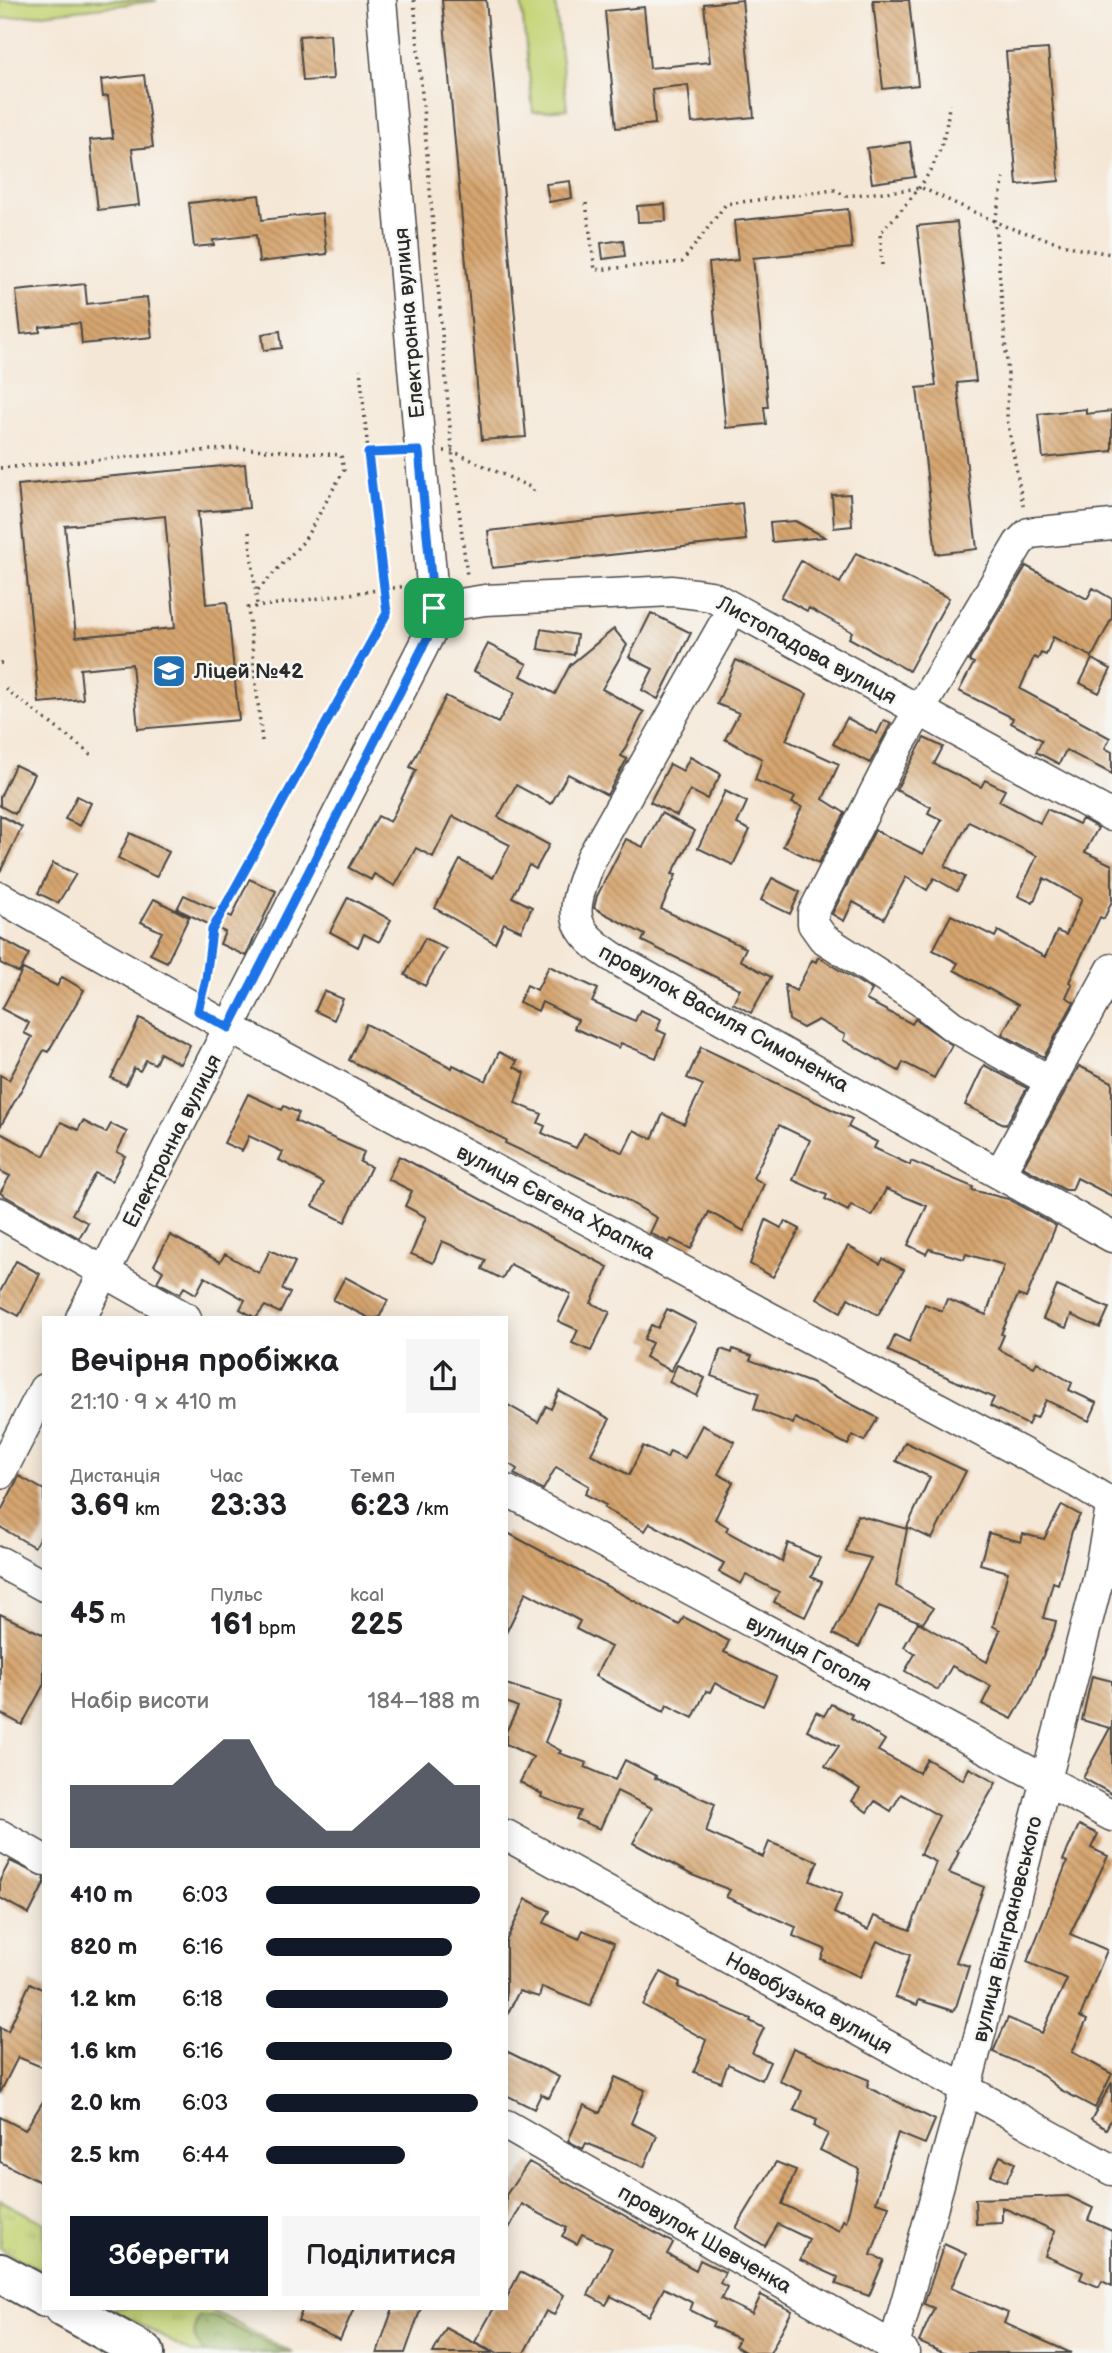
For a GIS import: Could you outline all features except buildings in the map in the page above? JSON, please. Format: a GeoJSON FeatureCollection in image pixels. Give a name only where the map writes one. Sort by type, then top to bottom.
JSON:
{"type":"FeatureCollection","features":[{"type":"Feature","properties":{"kind":"main road"},"geometry":{"type":"LineString","coordinates":[[0,2273],[42,2296]]}},
{"type":"Feature","properties":{"kind":"main road"},"geometry":{"type":"LineString","coordinates":[[68,2310],[145,2353]]}},
{"type":"Feature","properties":{"kind":"street","name":"Електронна вулиця"},"geometry":{"type":"LineString","coordinates":[[82,1316],[433,627],[382,0]]}},
{"type":"Feature","properties":{"kind":"street"},"geometry":{"type":"LineString","coordinates":[[1051,1081],[951,1025],[922,1002],[823,939],[813,924],[818,900],[900,743],[1019,543],[1028,533],[1112,525]]}},
{"type":"Feature","properties":{"kind":"street","name":"Листопадова вулиця"},"geometry":{"type":"LineString","coordinates":[[432,595],[485,600],[673,591],[711,596],[732,610],[1112,816]]}},
{"type":"Feature","properties":{"kind":"street","name":"провулок Василя Симоненка"},"geometry":{"type":"LineString","coordinates":[[732,610],[591,859],[579,890],[575,914],[577,922],[592,944],[619,961],[1112,1237]]}},
{"type":"Feature","properties":{"kind":"street","name":"вулиця Євгена Храпка"},"geometry":{"type":"LineString","coordinates":[[0,897],[229,1028],[1030,1457],[1112,1504]]}},
{"type":"Feature","properties":{"kind":"street"},"geometry":{"type":"LineString","coordinates":[[1000,1173],[1112,969]]}},
{"type":"Feature","properties":{"kind":"street"},"geometry":{"type":"LineString","coordinates":[[0,1213],[182,1316]]}},
{"type":"Feature","properties":{"kind":"street"},"geometry":{"type":"LineString","coordinates":[[0,1474],[42,1394]]}},
{"type":"Feature","properties":{"kind":"street","name":"вулиця Гоголя"},"geometry":{"type":"LineString","coordinates":[[508,1491],[1112,1816]]}},
{"type":"Feature","properties":{"kind":"street","name":"вулиця Вінграновського"},"geometry":{"type":"LineString","coordinates":[[897,2351],[1098,1580],[1112,1504]]}},
{"type":"Feature","properties":{"kind":"street"},"geometry":{"type":"LineString","coordinates":[[0,1562],[42,1585]]}},
{"type":"Feature","properties":{"kind":"street"},"geometry":{"type":"LineString","coordinates":[[0,1835],[42,1859]]}},
{"type":"Feature","properties":{"kind":"street","name":"Новобузька вулиця"},"geometry":{"type":"LineString","coordinates":[[508,1836],[1112,2170]]}},
{"type":"Feature","properties":{"kind":"street","name":"провулок Шевченка"},"geometry":{"type":"LineString","coordinates":[[508,2126],[897,2351]]}},
{"type":"Feature","properties":{"kind":"path"},"geometry":{"type":"LineString","coordinates":[[262,741],[248,608],[383,590],[432,595],[467,575],[452,451],[414,0]]}},
{"type":"Feature","properties":{"kind":"path"},"geometry":{"type":"LineString","coordinates":[[882,265],[880,233],[922,188],[947,131],[948,104]]}},
{"type":"Feature","properties":{"kind":"path"},"geometry":{"type":"LineString","coordinates":[[1004,178],[995,221],[1008,375],[1007,419],[1028,533]]}},
{"type":"Feature","properties":{"kind":"path"},"geometry":{"type":"LineString","coordinates":[[586,203],[595,270],[682,262],[726,204],[835,190],[846,196],[922,188],[995,221],[1080,249],[1112,254]]}},
{"type":"Feature","properties":{"kind":"path"},"geometry":{"type":"LineString","coordinates":[[198,1011],[206,979],[212,930],[387,613],[360,369]]}},
{"type":"Feature","properties":{"kind":"path"},"geometry":{"type":"LineString","coordinates":[[0,468],[236,448],[341,455],[344,470],[304,541],[255,593]]}},
{"type":"Feature","properties":{"kind":"path"},"geometry":{"type":"LineString","coordinates":[[368,453],[452,451],[532,488],[535,496]]}},
{"type":"Feature","properties":{"kind":"path"},"geometry":{"type":"LineString","coordinates":[[249,532],[257,605]]}},
{"type":"Feature","properties":{"kind":"path"},"geometry":{"type":"LineString","coordinates":[[6,689],[93,756]]}},
{"type":"Feature","properties":{"kind":"green space"},"geometry":{"type":"Polygon","coordinates":[[[0,0],[155,0],[156,1],[0,19],[0,0]]]}},
{"type":"Feature","properties":{"kind":"green space"},"geometry":{"type":"Polygon","coordinates":[[[521,0],[555,0],[567,109],[533,112],[521,0]]]}},
{"type":"Feature","properties":{"kind":"green space"},"geometry":{"type":"Polygon","coordinates":[[[0,2200],[42,2222],[42,2271],[0,2249],[0,2200]]]}},
{"type":"Feature","properties":{"kind":"green space"},"geometry":{"type":"Polygon","coordinates":[[[114,2310],[211,2310],[293,2353],[192,2353],[114,2310]]]}},
{"type":"Feature","properties":{"kind":"green space"},"geometry":{"type":"Polygon","coordinates":[[[199,2316],[214,2317],[287,2353],[204,2353],[195,2335],[199,2316]]]}},
{"type":"Feature","properties":{"kind":"place","name":"Ліцей №42"},"geometry":{"type":"Point","coordinates":[169,671]}},
{"type":"Feature","properties":{"kind":"route"},"geometry":{"type":"LineString","coordinates":[[419,451],[434,608],[433,627],[424,646],[229,1028],[198,1011],[206,979],[212,930],[387,613],[368,453],[419,451]]}}]}
